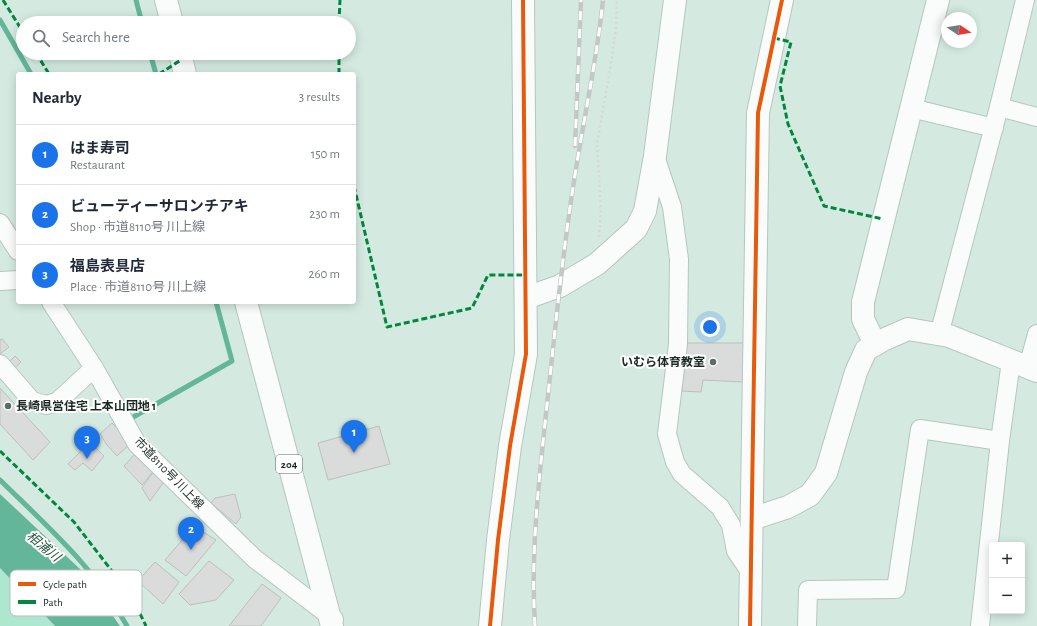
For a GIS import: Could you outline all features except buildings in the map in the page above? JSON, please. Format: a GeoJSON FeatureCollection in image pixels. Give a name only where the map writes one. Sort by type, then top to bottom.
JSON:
{"type":"FeatureCollection","features":[{"type":"Feature","properties":{"kind":"main road"},"geometry":{"type":"LineString","coordinates":[[166,0],[170,16]]}},
{"type":"Feature","properties":{"kind":"main road"},"geometry":{"type":"LineString","coordinates":[[490,626],[498,540],[506,477],[526,354],[523,0]]}},
{"type":"Feature","properties":{"kind":"main road"},"geometry":{"type":"LineString","coordinates":[[526,298],[560,286],[597,264],[636,229],[645,211],[655,156],[675,0]]}},
{"type":"Feature","properties":{"kind":"main road"},"geometry":{"type":"LineString","coordinates":[[750,626],[758,113],[782,0]]}},
{"type":"Feature","properties":{"kind":"main road"},"geometry":{"type":"LineString","coordinates":[[875,344],[864,319],[863,302],[938,0]]}},
{"type":"Feature","properties":{"kind":"main road"},"geometry":{"type":"LineString","coordinates":[[182,60],[185,72]]}},
{"type":"Feature","properties":{"kind":"main road","name":"204"},"geometry":{"type":"LineString","coordinates":[[247,304],[335,623]]}},
{"type":"Feature","properties":{"kind":"main road"},"geometry":{"type":"LineString","coordinates":[[752,518],[788,507],[810,495],[826,473],[856,372],[866,350],[875,344],[908,329],[949,336],[1025,366]]}},
{"type":"Feature","properties":{"kind":"street"},"geometry":{"type":"LineString","coordinates":[[939,335],[994,128],[1025,0]]}},
{"type":"Feature","properties":{"kind":"street"},"geometry":{"type":"LineString","coordinates":[[999,107],[1037,117]]}},
{"type":"Feature","properties":{"kind":"street"},"geometry":{"type":"LineString","coordinates":[[911,108],[994,128]]}},
{"type":"Feature","properties":{"kind":"street"},"geometry":{"type":"LineString","coordinates":[[655,156],[672,207],[679,259],[678,344],[666,434],[675,462],[682,474],[720,507],[731,525],[736,551],[751,573]]}},
{"type":"Feature","properties":{"kind":"street"},"geometry":{"type":"LineString","coordinates":[[0,223],[16,248]]}},
{"type":"Feature","properties":{"kind":"street"},"geometry":{"type":"LineString","coordinates":[[0,281],[16,280]]}},
{"type":"Feature","properties":{"kind":"street","name":"市道8110号 川上線"},"geometry":{"type":"LineString","coordinates":[[52,304],[94,368],[137,444],[255,559],[335,623]]}},
{"type":"Feature","properties":{"kind":"street"},"geometry":{"type":"LineString","coordinates":[[980,626],[1000,441],[1037,334]]}},
{"type":"Feature","properties":{"kind":"street"},"geometry":{"type":"LineString","coordinates":[[0,364],[32,402],[46,405],[58,402],[94,368]]}},
{"type":"Feature","properties":{"kind":"street"},"geometry":{"type":"LineString","coordinates":[[807,626],[808,590],[896,589],[920,429],[1000,441]]}},
{"type":"Feature","properties":{"kind":"path"},"geometry":{"type":"LineString","coordinates":[[597,264],[601,212],[597,144],[610,76],[616,28],[617,0]]}},
{"type":"Feature","properties":{"kind":"shaded area"},"geometry":{"type":"Polygon","coordinates":[[[0,568],[10,579],[10,616],[46,616],[55,626],[0,626],[0,568]]]}},
{"type":"Feature","properties":{"kind":"water","name":"相浦川"},"geometry":{"type":"Polygon","coordinates":[[[0,494],[81,570],[10,570],[10,579],[0,568],[0,494]]]}},
{"type":"Feature","properties":{"kind":"water"},"geometry":{"type":"Polygon","coordinates":[[[46,616],[113,616],[120,626],[55,626],[46,616]]]}},
{"type":"Feature","properties":{"kind":"waterway"},"geometry":{"type":"LineString","coordinates":[[136,0],[140,16]]}},
{"type":"Feature","properties":{"kind":"waterway"},"geometry":{"type":"LineString","coordinates":[[0,20],[16,48]]}},
{"type":"Feature","properties":{"kind":"waterway"},"geometry":{"type":"LineString","coordinates":[[23,60],[30,72]]}},
{"type":"Feature","properties":{"kind":"waterway"},"geometry":{"type":"LineString","coordinates":[[152,60],[155,72]]}},
{"type":"Feature","properties":{"kind":"waterway"},"geometry":{"type":"LineString","coordinates":[[128,420],[232,361],[217,304]]}},
{"type":"Feature","properties":{"kind":"waterway"},"geometry":{"type":"LineString","coordinates":[[0,480],[69,548],[88,570]]}},
{"type":"Feature","properties":{"kind":"waterway"},"geometry":{"type":"LineString","coordinates":[[121,616],[127,626]]}},
{"type":"Feature","properties":{"kind":"railway"},"geometry":{"type":"LineString","coordinates":[[575,146],[581,0]]}},
{"type":"Feature","properties":{"kind":"railway"},"geometry":{"type":"LineString","coordinates":[[535,626],[534,568],[537,510],[563,257],[594,66],[603,0]]}},
{"type":"Feature","properties":{"kind":"marked path"},"geometry":{"type":"LineString","coordinates":[[3,0],[16,21]]}},
{"type":"Feature","properties":{"kind":"marked path"},"geometry":{"type":"LineString","coordinates":[[339,16],[340,0]]}},
{"type":"Feature","properties":{"kind":"marked path"},"geometry":{"type":"LineString","coordinates":[[774,38],[791,42],[780,86],[788,124],[824,206],[883,219]]}},
{"type":"Feature","properties":{"kind":"marked path"},"geometry":{"type":"LineString","coordinates":[[40,60],[48,72]]}},
{"type":"Feature","properties":{"kind":"marked path"},"geometry":{"type":"LineString","coordinates":[[162,72],[181,60]]}},
{"type":"Feature","properties":{"kind":"marked path"},"geometry":{"type":"LineString","coordinates":[[339,60],[339,72]]}},
{"type":"Feature","properties":{"kind":"marked path"},"geometry":{"type":"LineString","coordinates":[[356,195],[387,327],[472,308],[488,275],[526,275]]}},
{"type":"Feature","properties":{"kind":"marked path"},"geometry":{"type":"LineString","coordinates":[[0,451],[74,522],[111,570]]}},
{"type":"Feature","properties":{"kind":"marked path"},"geometry":{"type":"LineString","coordinates":[[141,616],[146,626]]}},
{"type":"Feature","properties":{"kind":"cycle path"},"geometry":{"type":"LineString","coordinates":[[490,626],[498,540],[510,446],[526,354],[523,0]]}},
{"type":"Feature","properties":{"kind":"cycle path"},"geometry":{"type":"LineString","coordinates":[[750,626],[758,113],[782,0]]}},
{"type":"Feature","properties":{"kind":"place","name":"いむら体育教室"},"geometry":{"type":"Point","coordinates":[713,362]}},
{"type":"Feature","properties":{"kind":"place","name":"長崎県営住宅 上本山団地 1"},"geometry":{"type":"Point","coordinates":[8,406]}},
{"type":"Feature","properties":{"kind":"place","name":"はま寿司"},"geometry":{"type":"Point","coordinates":[354,453]}},
{"type":"Feature","properties":{"kind":"place","name":"福島表具店"},"geometry":{"type":"Point","coordinates":[87,459]}},
{"type":"Feature","properties":{"kind":"place","name":"ビューティーサロンチアキ"},"geometry":{"type":"Point","coordinates":[191,550]}}]}
